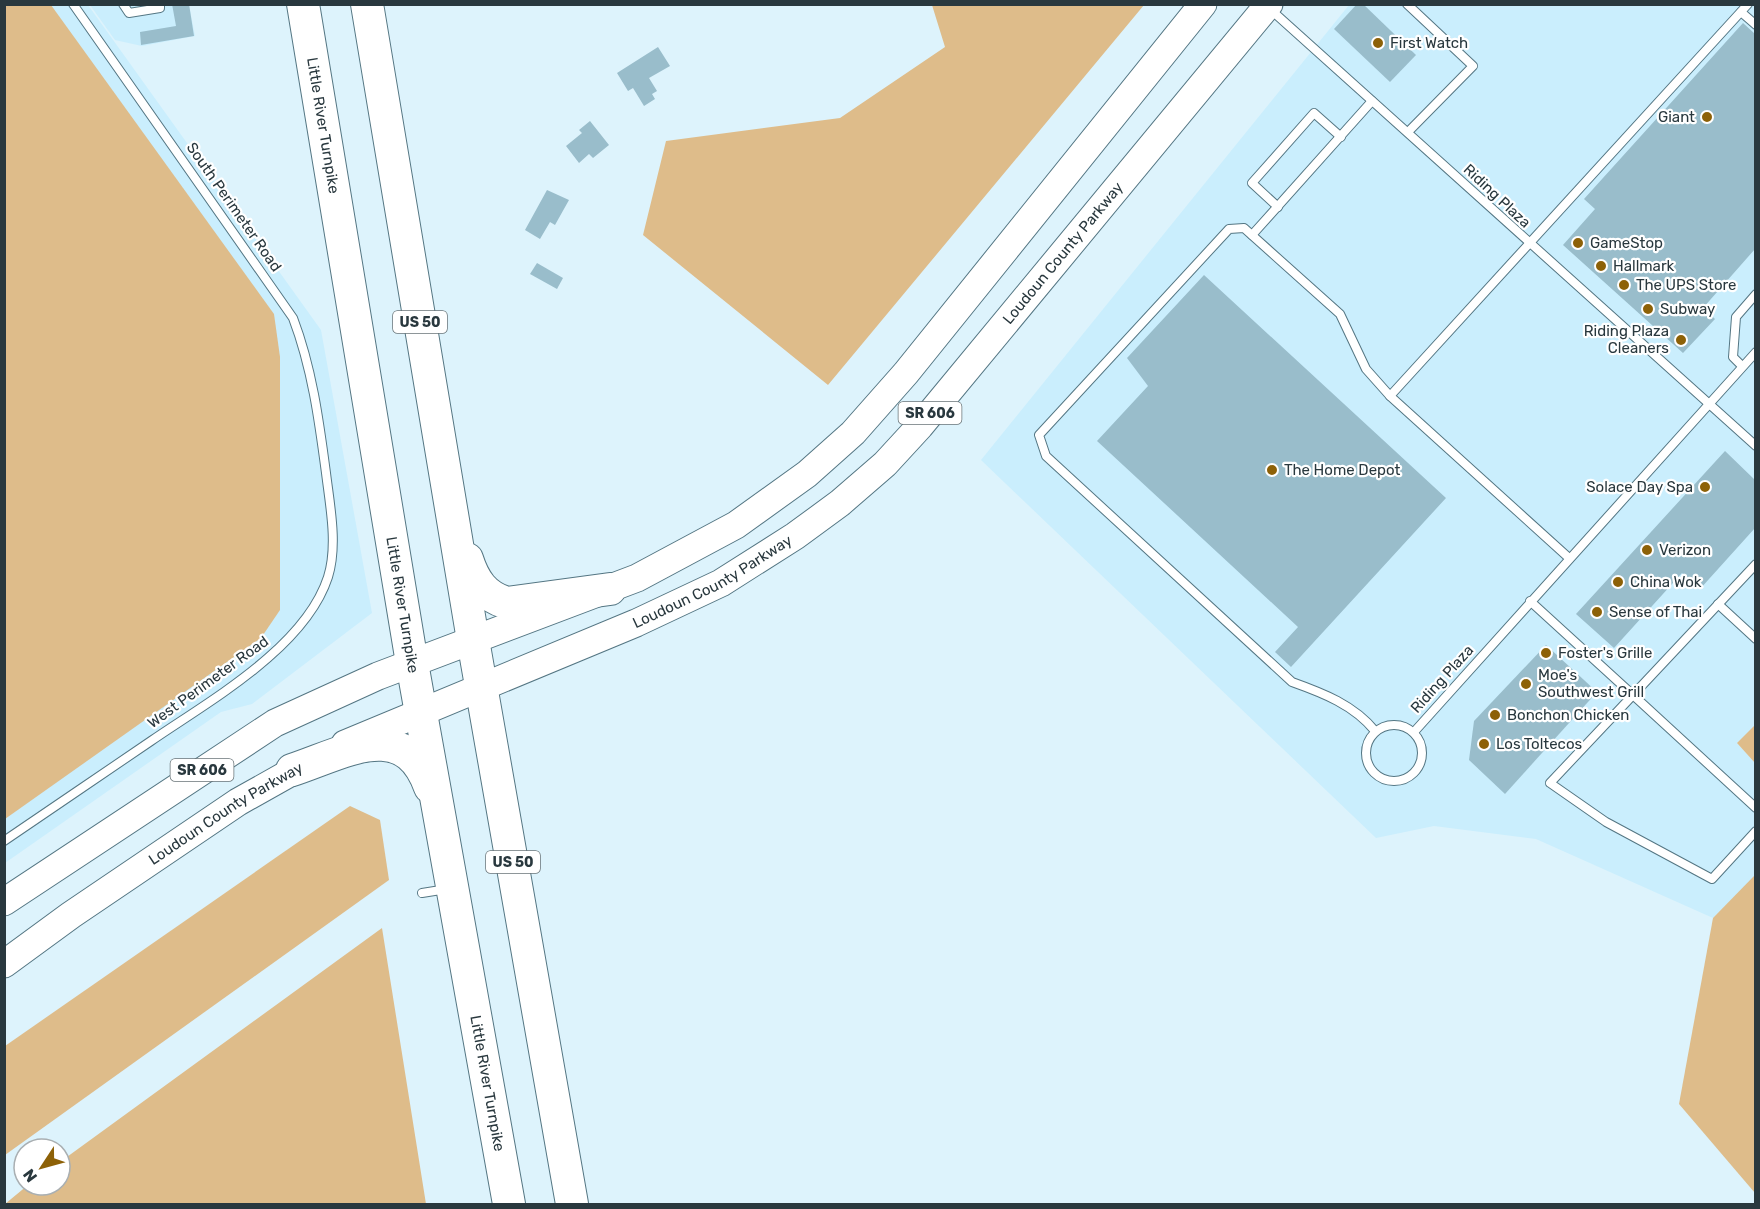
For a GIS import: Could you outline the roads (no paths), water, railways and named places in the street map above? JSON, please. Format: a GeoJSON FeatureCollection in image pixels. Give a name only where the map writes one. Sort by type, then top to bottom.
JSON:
{"type":"FeatureCollection","features":[{"type":"Feature","properties":{"kind":"highway","name":"Little River Turnpike"},"geometry":{"type":"LineString","coordinates":[[303,4],[412,663],[509,1204]]}},
{"type":"Feature","properties":{"kind":"highway","name":"US 50"},"geometry":{"type":"LineString","coordinates":[[367,4],[473,640],[572,1204]]}},
{"type":"Feature","properties":{"kind":"highway"},"geometry":{"type":"LineString","coordinates":[[450,503],[473,575],[479,585],[495,600],[507,603],[523,602],[610,589]]}},
{"type":"Feature","properties":{"kind":"highway"},"geometry":{"type":"LineString","coordinates":[[292,770],[366,745],[394,745],[405,749],[422,768],[441,821]]}},
{"type":"Feature","properties":{"kind":"main road","name":"SR 606"},"geometry":{"type":"LineString","coordinates":[[4,902],[275,723],[344,690],[610,589],[672,562],[736,525],[807,474],[853,434],[906,373],[1203,4]]}},
{"type":"Feature","properties":{"kind":"main road","name":"Loudoun County Parkway"},"geometry":{"type":"LineString","coordinates":[[4,964],[71,915],[238,802],[292,770],[353,740],[686,601],[756,562],[840,503],[885,464],[920,426],[1268,6]]}},
{"type":"Feature","properties":{"kind":"lane","name":"South Perimeter Road"},"geometry":{"type":"LineString","coordinates":[[73,4],[293,318],[308,361],[323,447]]}},
{"type":"Feature","properties":{"kind":"lane"},"geometry":{"type":"LineString","coordinates":[[123,4],[129,13],[160,8],[160,4]]}},
{"type":"Feature","properties":{"kind":"lane"},"geometry":{"type":"LineString","coordinates":[[1407,4],[1473,66],[1408,132]]}},
{"type":"Feature","properties":{"kind":"lane"},"geometry":{"type":"LineString","coordinates":[[1390,396],[1748,4]]}},
{"type":"Feature","properties":{"kind":"lane","name":"Riding Plaza"},"geometry":{"type":"LineString","coordinates":[[1268,6],[1709,405]]}},
{"type":"Feature","properties":{"kind":"lane"},"geometry":{"type":"LineString","coordinates":[[1741,12],[1755,25]]}},
{"type":"Feature","properties":{"kind":"lane"},"geometry":{"type":"LineString","coordinates":[[1252,236],[1372,101]]}},
{"type":"Feature","properties":{"kind":"lane"},"geometry":{"type":"LineString","coordinates":[[1278,207],[1252,183],[1314,113],[1341,137]]}},
{"type":"Feature","properties":{"kind":"lane"},"geometry":{"type":"LineString","coordinates":[[1375,731],[1363,716],[1326,694],[1292,682],[1046,456],[1039,435],[1222,235],[1229,229],[1244,228],[1340,315],[1366,369],[1390,396],[1569,558]]}},
{"type":"Feature","properties":{"kind":"lane"},"geometry":{"type":"LineString","coordinates":[[1742,366],[1733,357],[1736,317],[1755,294]]}},
{"type":"Feature","properties":{"kind":"lane","name":"Riding Plaza"},"geometry":{"type":"LineString","coordinates":[[1414,732],[1755,352]]}},
{"type":"Feature","properties":{"kind":"lane"},"geometry":{"type":"LineString","coordinates":[[1709,405],[1755,446]]}},
{"type":"Feature","properties":{"kind":"lane","name":"West Perimeter Road"},"geometry":{"type":"LineString","coordinates":[[4,841],[247,674],[273,654],[300,624],[321,592],[328,576],[332,553],[331,512],[323,447]]}},
{"type":"Feature","properties":{"kind":"lane"},"geometry":{"type":"LineString","coordinates":[[1755,564],[1550,783],[1606,822],[1712,879],[1755,831]]}},
{"type":"Feature","properties":{"kind":"lane"},"geometry":{"type":"LineString","coordinates":[[1530,601],[1755,808]]}},
{"type":"Feature","properties":{"kind":"lane"},"geometry":{"type":"LineString","coordinates":[[1718,604],[1755,639]]}},
{"type":"Feature","properties":{"kind":"lane"},"geometry":{"type":"LineString","coordinates":[[1390,724],[1407,727],[1414,732],[1422,747],[1420,764],[1409,777],[1392,781],[1375,774],[1366,757],[1369,739],[1375,731],[1390,724]]}},
{"type":"Feature","properties":{"kind":"lane"},"geometry":{"type":"LineString","coordinates":[[422,893],[453,889]]}},
{"type":"Feature","properties":{"kind":"place","name":"First Watch"},"geometry":{"type":"Point","coordinates":[1378,43]}},
{"type":"Feature","properties":{"kind":"place","name":"Giant"},"geometry":{"type":"Point","coordinates":[1707,117]}},
{"type":"Feature","properties":{"kind":"place","name":"GameStop"},"geometry":{"type":"Point","coordinates":[1578,243]}},
{"type":"Feature","properties":{"kind":"place","name":"Hallmark"},"geometry":{"type":"Point","coordinates":[1601,266]}},
{"type":"Feature","properties":{"kind":"place","name":"The UPS Store"},"geometry":{"type":"Point","coordinates":[1624,285]}},
{"type":"Feature","properties":{"kind":"place","name":"Subway"},"geometry":{"type":"Point","coordinates":[1648,309]}},
{"type":"Feature","properties":{"kind":"place","name":"Riding Plaza Cleaners"},"geometry":{"type":"Point","coordinates":[1681,340]}},
{"type":"Feature","properties":{"kind":"place","name":"The Home Depot"},"geometry":{"type":"Point","coordinates":[1272,470]}},
{"type":"Feature","properties":{"kind":"place","name":"Solace Day Spa"},"geometry":{"type":"Point","coordinates":[1705,487]}},
{"type":"Feature","properties":{"kind":"place","name":"Verizon"},"geometry":{"type":"Point","coordinates":[1647,550]}},
{"type":"Feature","properties":{"kind":"place","name":"China Wok"},"geometry":{"type":"Point","coordinates":[1618,582]}},
{"type":"Feature","properties":{"kind":"place","name":"Sense of Thai"},"geometry":{"type":"Point","coordinates":[1597,612]}},
{"type":"Feature","properties":{"kind":"place","name":"Foster's Grille"},"geometry":{"type":"Point","coordinates":[1546,653]}},
{"type":"Feature","properties":{"kind":"place","name":"Moe's Southwest Grill"},"geometry":{"type":"Point","coordinates":[1526,684]}},
{"type":"Feature","properties":{"kind":"place","name":"Bonchon Chicken"},"geometry":{"type":"Point","coordinates":[1495,715]}},
{"type":"Feature","properties":{"kind":"place","name":"Los Toltecos"},"geometry":{"type":"Point","coordinates":[1484,744]}}]}
